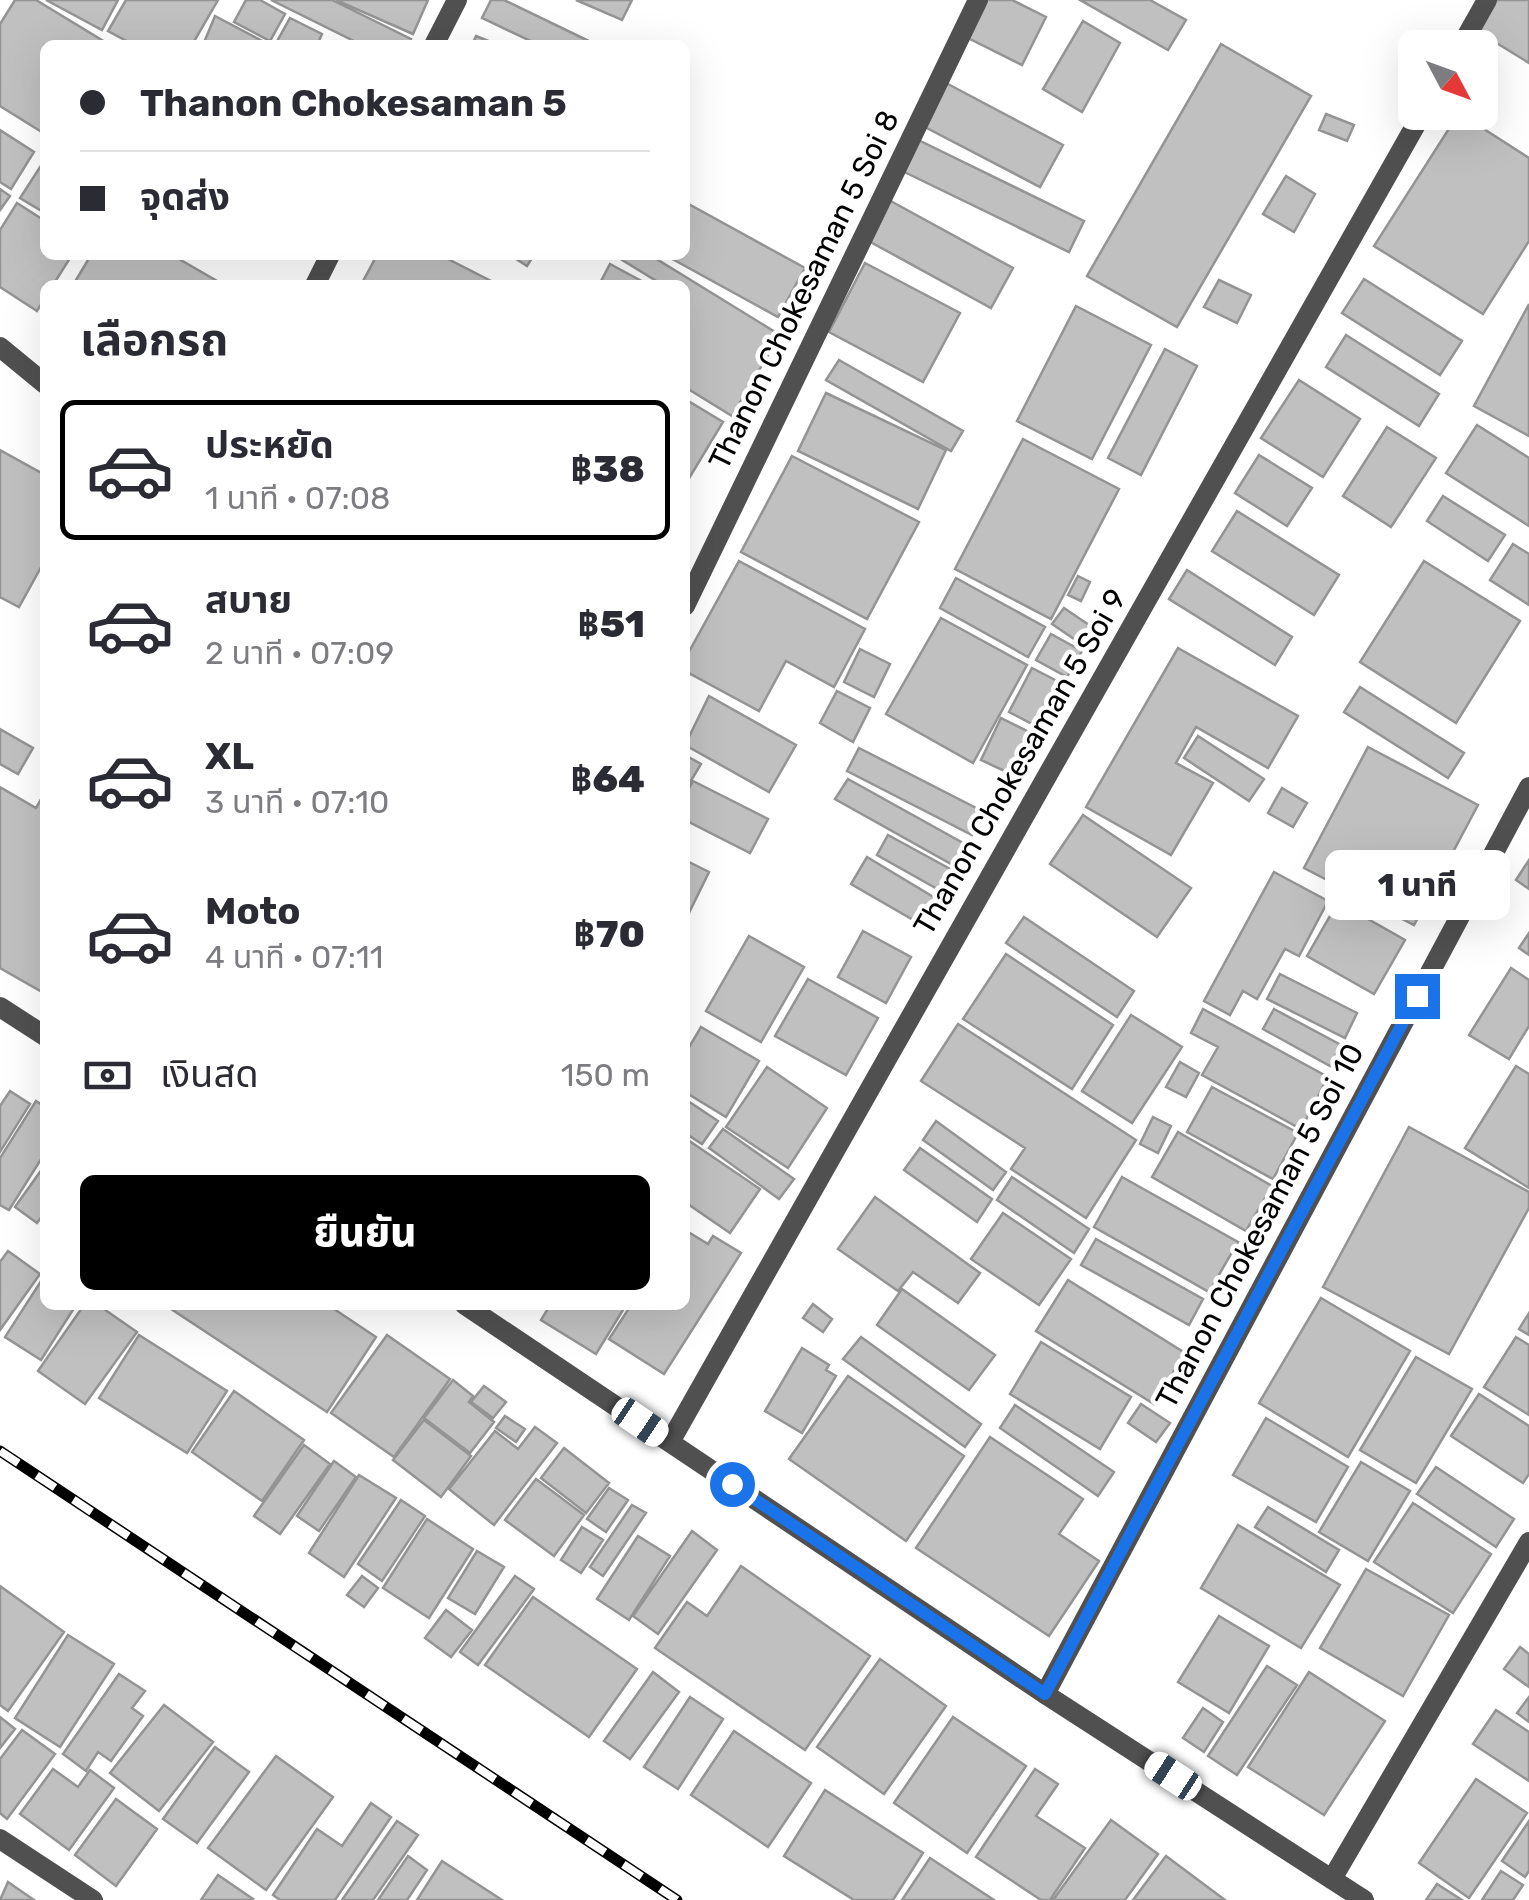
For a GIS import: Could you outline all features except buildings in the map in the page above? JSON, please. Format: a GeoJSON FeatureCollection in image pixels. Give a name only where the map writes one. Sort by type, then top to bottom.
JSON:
{"type":"FeatureCollection","features":[{"type":"Feature","properties":{"kind":"street"},"geometry":{"type":"LineString","coordinates":[[436,40],[456,0]]}},
{"type":"Feature","properties":{"kind":"street","name":"Thanon Chokesaman 5 Soi 8"},"geometry":{"type":"LineString","coordinates":[[690,596],[978,0]]}},
{"type":"Feature","properties":{"kind":"street"},"geometry":{"type":"LineString","coordinates":[[1470,30],[1487,0]]}},
{"type":"Feature","properties":{"kind":"street","name":"Thanon Chokesaman 5 Soi 9"},"geometry":{"type":"LineString","coordinates":[[670,1442],[1413,130]]}},
{"type":"Feature","properties":{"kind":"street"},"geometry":{"type":"LineString","coordinates":[[0,347],[40,380]]}},
{"type":"Feature","properties":{"kind":"street","name":"Thanon Chokesaman 5 Soi 10"},"geometry":{"type":"LineString","coordinates":[[1045,1694],[1529,787]]}},
{"type":"Feature","properties":{"kind":"street"},"geometry":{"type":"LineString","coordinates":[[0,1007],[40,1033]]}},
{"type":"Feature","properties":{"kind":"street"},"geometry":{"type":"LineString","coordinates":[[472,1310],[1045,1694],[1364,1900]]}},
{"type":"Feature","properties":{"kind":"street"},"geometry":{"type":"LineString","coordinates":[[1332,1879],[1529,1542]]}},
{"type":"Feature","properties":{"kind":"street"},"geometry":{"type":"LineString","coordinates":[[0,1839],[93,1900]]}},
{"type":"Feature","properties":{"kind":"railway"},"geometry":{"type":"LineString","coordinates":[[0,1451],[677,1900]]}},
{"type":"Feature","properties":{"kind":"route"},"geometry":{"type":"LineString","coordinates":[[732,1484],[1045,1694],[1417,996]]}}]}
